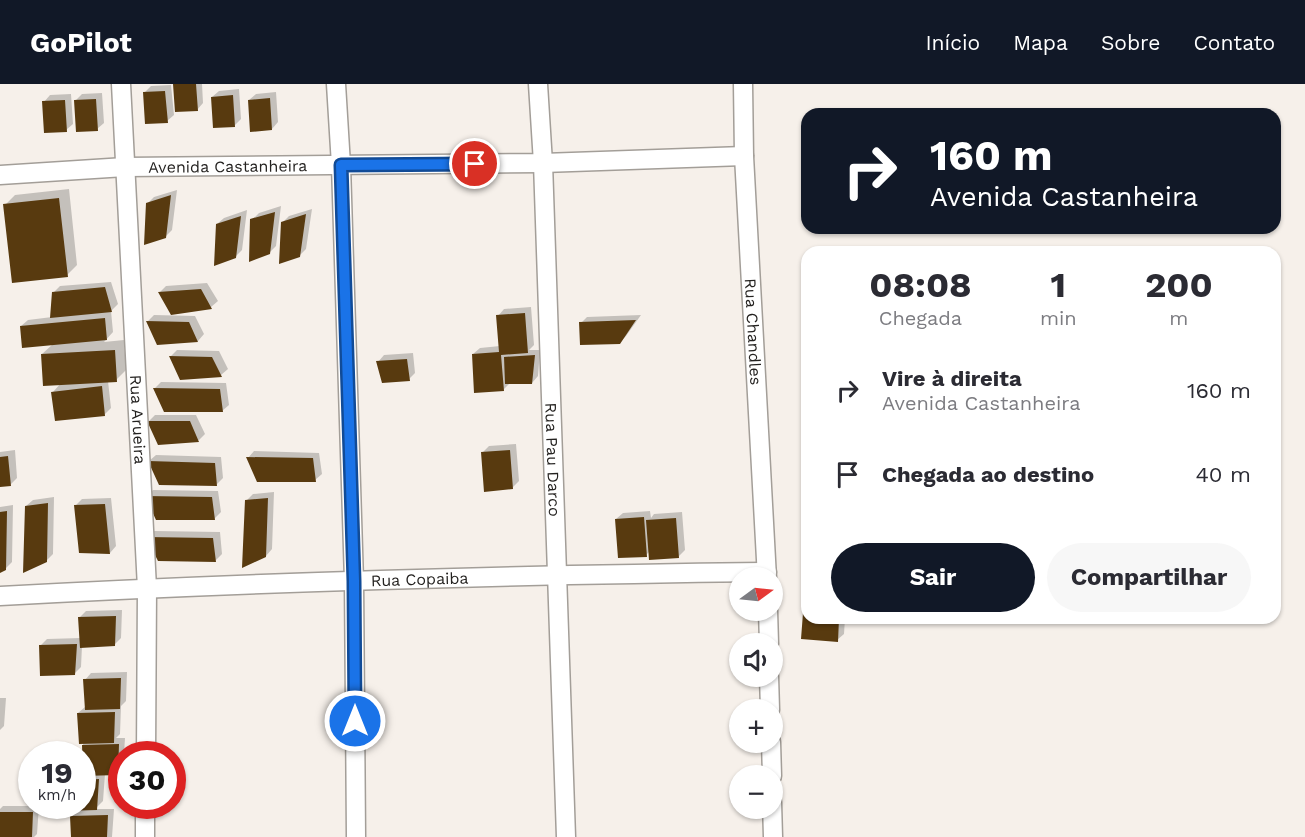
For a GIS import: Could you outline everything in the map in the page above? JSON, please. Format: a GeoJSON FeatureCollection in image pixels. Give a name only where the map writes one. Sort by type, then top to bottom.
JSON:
{"type":"FeatureCollection","features":[{"type":"Feature","properties":{"kind":"street","name":"Rua Arueira"},"geometry":{"type":"LineString","coordinates":[[121,84],[147,588],[146,741]]}},
{"type":"Feature","properties":{"kind":"street"},"geometry":{"type":"LineString","coordinates":[[336,84],[341,165],[354,581],[356,837]]}},
{"type":"Feature","properties":{"kind":"street","name":"Rua Pau Darco"},"geometry":{"type":"LineString","coordinates":[[538,84],[543,163],[566,837]]}},
{"type":"Feature","properties":{"kind":"street","name":"Rua Chandles"},"geometry":{"type":"LineString","coordinates":[[743,84],[744,156],[767,567]]}},
{"type":"Feature","properties":{"kind":"street","name":"Avenida Castanheira"},"geometry":{"type":"LineString","coordinates":[[0,175],[125,167],[543,163],[744,156]]}},
{"type":"Feature","properties":{"kind":"street","name":"Rua Copaiba"},"geometry":{"type":"LineString","coordinates":[[0,596],[147,588],[557,574],[729,575]]}},
{"type":"Feature","properties":{"kind":"street"},"geometry":{"type":"LineString","coordinates":[[145,837],[146,819]]}},
{"type":"Feature","properties":{"kind":"street"},"geometry":{"type":"LineString","coordinates":[[772,819],[773,837]]}},
{"type":"Feature","properties":{"kind":"building"},"geometry":{"type":"Polygon","coordinates":[[[173,84],[196,84],[198,111],[175,112],[173,84]]]}},
{"type":"Feature","properties":{"kind":"building"},"geometry":{"type":"Polygon","coordinates":[[[165,91],[168,123],[145,124],[143,92],[165,91]]]}},
{"type":"Feature","properties":{"kind":"building"},"geometry":{"type":"Polygon","coordinates":[[[233,95],[235,127],[213,128],[211,97],[233,95]]]}},
{"type":"Feature","properties":{"kind":"building"},"geometry":{"type":"Polygon","coordinates":[[[270,98],[272,130],[250,132],[248,100],[270,98]]]}},
{"type":"Feature","properties":{"kind":"building"},"geometry":{"type":"Polygon","coordinates":[[[96,99],[98,131],[76,132],[74,100],[96,99]]]}},
{"type":"Feature","properties":{"kind":"building"},"geometry":{"type":"Polygon","coordinates":[[[65,100],[67,132],[44,133],[42,101],[65,100]]]}},
{"type":"Feature","properties":{"kind":"building"},"geometry":{"type":"Polygon","coordinates":[[[171,195],[166,238],[144,245],[146,203],[171,195]]]}},
{"type":"Feature","properties":{"kind":"building"},"geometry":{"type":"Polygon","coordinates":[[[59,198],[68,277],[12,283],[3,204],[59,198]]]}},
{"type":"Feature","properties":{"kind":"building"},"geometry":{"type":"Polygon","coordinates":[[[275,212],[270,254],[249,262],[250,219],[275,212]]]}},
{"type":"Feature","properties":{"kind":"building"},"geometry":{"type":"Polygon","coordinates":[[[306,214],[300,257],[279,264],[281,222],[306,214]]]}},
{"type":"Feature","properties":{"kind":"building"},"geometry":{"type":"Polygon","coordinates":[[[241,216],[236,258],[214,266],[216,224],[241,216]]]}},
{"type":"Feature","properties":{"kind":"building"},"geometry":{"type":"Polygon","coordinates":[[[105,287],[112,312],[50,318],[52,292],[105,287]]]}},
{"type":"Feature","properties":{"kind":"building"},"geometry":{"type":"Polygon","coordinates":[[[201,289],[212,309],[171,315],[158,292],[201,289]]]}},
{"type":"Feature","properties":{"kind":"building"},"geometry":{"type":"Polygon","coordinates":[[[525,313],[528,353],[501,355],[504,391],[474,393],[472,354],[499,352],[496,315],[525,313]]]}},
{"type":"Feature","properties":{"kind":"building"},"geometry":{"type":"Polygon","coordinates":[[[105,318],[107,340],[22,348],[20,326],[105,318]]]}},
{"type":"Feature","properties":{"kind":"building"},"geometry":{"type":"Polygon","coordinates":[[[636,320],[620,344],[580,345],[579,322],[636,320]]]}},
{"type":"Feature","properties":{"kind":"building"},"geometry":{"type":"Polygon","coordinates":[[[146,321],[189,322],[198,342],[157,345],[146,321]]]}},
{"type":"Feature","properties":{"kind":"building"},"geometry":{"type":"Polygon","coordinates":[[[115,350],[117,382],[43,386],[41,354],[115,350]]]}},
{"type":"Feature","properties":{"kind":"building"},"geometry":{"type":"Polygon","coordinates":[[[535,355],[532,384],[505,384],[504,357],[535,355]]]}},
{"type":"Feature","properties":{"kind":"building"},"geometry":{"type":"Polygon","coordinates":[[[169,356],[212,357],[222,377],[180,380],[169,356]]]}},
{"type":"Feature","properties":{"kind":"building"},"geometry":{"type":"Polygon","coordinates":[[[407,359],[410,381],[382,383],[376,361],[407,359]]]}},
{"type":"Feature","properties":{"kind":"building"},"geometry":{"type":"Polygon","coordinates":[[[102,386],[105,416],[55,421],[51,392],[102,386]]]}},
{"type":"Feature","properties":{"kind":"building"},"geometry":{"type":"Polygon","coordinates":[[[153,388],[220,389],[223,412],[164,412],[153,388]]]}},
{"type":"Feature","properties":{"kind":"building"},"geometry":{"type":"Polygon","coordinates":[[[147,421],[190,421],[199,442],[158,445],[147,421]]]}},
{"type":"Feature","properties":{"kind":"building"},"geometry":{"type":"Polygon","coordinates":[[[510,450],[513,489],[484,492],[481,452],[510,450]]]}},
{"type":"Feature","properties":{"kind":"building"},"geometry":{"type":"Polygon","coordinates":[[[8,456],[11,486],[0,487],[0,457],[8,456]]]}},
{"type":"Feature","properties":{"kind":"building"},"geometry":{"type":"Polygon","coordinates":[[[246,457],[313,458],[316,482],[257,482],[246,457]]]}},
{"type":"Feature","properties":{"kind":"building"},"geometry":{"type":"Polygon","coordinates":[[[148,461],[215,463],[217,486],[159,485],[148,461]]]}},
{"type":"Feature","properties":{"kind":"building"},"geometry":{"type":"Polygon","coordinates":[[[145,496],[212,497],[215,520],[156,520],[145,496]]]}},
{"type":"Feature","properties":{"kind":"building"},"geometry":{"type":"Polygon","coordinates":[[[268,498],[266,557],[242,568],[245,500],[268,498]]]}},
{"type":"Feature","properties":{"kind":"building"},"geometry":{"type":"Polygon","coordinates":[[[48,503],[47,562],[23,573],[25,506],[48,503]]]}},
{"type":"Feature","properties":{"kind":"building"},"geometry":{"type":"Polygon","coordinates":[[[105,504],[110,554],[79,553],[74,505],[105,504]]]}},
{"type":"Feature","properties":{"kind":"building"},"geometry":{"type":"Polygon","coordinates":[[[7,511],[6,570],[0,573],[0,512],[7,511]]]}},
{"type":"Feature","properties":{"kind":"building"},"geometry":{"type":"Polygon","coordinates":[[[644,517],[647,557],[618,558],[615,519],[644,517]]]}},
{"type":"Feature","properties":{"kind":"building"},"geometry":{"type":"Polygon","coordinates":[[[676,518],[679,558],[649,560],[646,520],[676,518]]]}},
{"type":"Feature","properties":{"kind":"building"},"geometry":{"type":"Polygon","coordinates":[[[146,537],[213,538],[216,562],[158,561],[146,537]]]}},
{"type":"Feature","properties":{"kind":"building"},"geometry":{"type":"Polygon","coordinates":[[[116,616],[115,646],[80,648],[78,617],[116,616]]]}},
{"type":"Feature","properties":{"kind":"building"},"geometry":{"type":"Polygon","coordinates":[[[802,624],[839,624],[838,642],[801,639],[802,624]]]}},
{"type":"Feature","properties":{"kind":"building"},"geometry":{"type":"Polygon","coordinates":[[[77,644],[75,675],[40,676],[39,645],[77,644]]]}},
{"type":"Feature","properties":{"kind":"building"},"geometry":{"type":"Polygon","coordinates":[[[121,678],[120,709],[85,710],[83,679],[121,678]]]}},
{"type":"Feature","properties":{"kind":"building"},"geometry":{"type":"Polygon","coordinates":[[[115,712],[114,741],[96,744],[96,741],[79,741],[77,713],[115,712]]]}},
{"type":"Feature","properties":{"kind":"building"},"geometry":{"type":"Polygon","coordinates":[[[108,744],[108,775],[96,776],[96,745],[108,744]]]}},
{"type":"Feature","properties":{"kind":"building"},"geometry":{"type":"Polygon","coordinates":[[[96,779],[99,779],[96,810],[96,779]]]}},
{"type":"Feature","properties":{"kind":"building"},"geometry":{"type":"Polygon","coordinates":[[[0,812],[18,812],[18,819],[33,819],[32,837],[0,837],[0,812]]]}},
{"type":"Feature","properties":{"kind":"building"},"geometry":{"type":"Polygon","coordinates":[[[96,815],[108,815],[107,837],[71,837],[70,819],[96,819],[96,815]]]}},
{"type":"Feature","properties":{"kind":"route"},"geometry":{"type":"LineString","coordinates":[[355,721],[354,581],[341,165],[475,164]]}}]}
